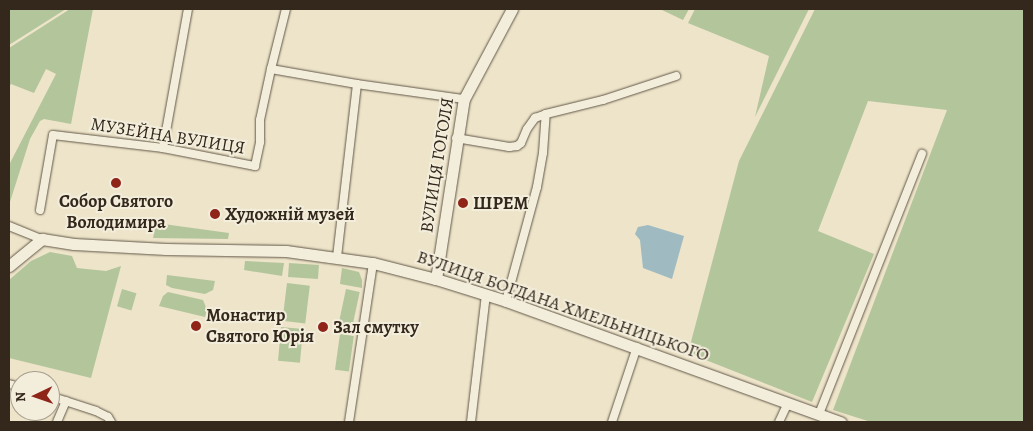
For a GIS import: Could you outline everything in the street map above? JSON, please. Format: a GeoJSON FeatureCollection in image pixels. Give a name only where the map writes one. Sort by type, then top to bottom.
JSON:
{"type":"FeatureCollection","features":[{"type":"Feature","properties":{"kind":"main road","name":"ВУЛИЦЯ ГОГОЛЯ"},"geometry":{"type":"LineString","coordinates":[[436,279],[456,138],[464,99],[512,9]]}},
{"type":"Feature","properties":{"kind":"main road","name":"ВУЛИЦЯ БОГДАНА ХМЕЛЬНИЦЬКОГО"},"geometry":{"type":"LineString","coordinates":[[42,239],[74,244],[166,249],[286,251],[373,263],[436,279],[506,301],[840,422]]}},
{"type":"Feature","properties":{"kind":"main road"},"geometry":{"type":"LineString","coordinates":[[9,266],[42,239]]}},
{"type":"Feature","properties":{"kind":"street"},"geometry":{"type":"LineString","coordinates":[[163,148],[188,9]]}},
{"type":"Feature","properties":{"kind":"street","name":"МУЗЕЙНА ВУЛИЦЯ"},"geometry":{"type":"LineString","coordinates":[[40,210],[53,135],[163,148],[255,166],[260,142],[260,120],[286,9]]}},
{"type":"Feature","properties":{"kind":"street"},"geometry":{"type":"LineString","coordinates":[[271,69],[357,84],[464,99]]}},
{"type":"Feature","properties":{"kind":"street"},"geometry":{"type":"LineString","coordinates":[[456,138],[510,147],[517,146],[535,118],[603,100],[676,76]]}},
{"type":"Feature","properties":{"kind":"street"},"geometry":{"type":"LineString","coordinates":[[337,257],[357,84]]}},
{"type":"Feature","properties":{"kind":"street"},"geometry":{"type":"LineString","coordinates":[[506,301],[537,187],[543,153],[546,114]]}},
{"type":"Feature","properties":{"kind":"street"},"geometry":{"type":"LineString","coordinates":[[819,414],[922,154]]}},
{"type":"Feature","properties":{"kind":"street"},"geometry":{"type":"LineString","coordinates":[[9,226],[42,239]]}},
{"type":"Feature","properties":{"kind":"street"},"geometry":{"type":"LineString","coordinates":[[349,422],[373,263]]}},
{"type":"Feature","properties":{"kind":"street"},"geometry":{"type":"LineString","coordinates":[[471,422],[486,295]]}},
{"type":"Feature","properties":{"kind":"street"},"geometry":{"type":"LineString","coordinates":[[612,422],[637,347]]}},
{"type":"Feature","properties":{"kind":"street"},"geometry":{"type":"LineString","coordinates":[[60,399],[96,411],[108,417],[110,422]]}},
{"type":"Feature","properties":{"kind":"street"},"geometry":{"type":"LineString","coordinates":[[57,422],[66,401]]}},
{"type":"Feature","properties":{"kind":"street"},"geometry":{"type":"LineString","coordinates":[[779,422],[788,403]]}},
{"type":"Feature","properties":{"kind":"green space"},"geometry":{"type":"Polygon","coordinates":[[[9,9],[66,9],[9,45],[9,9]]]}},
{"type":"Feature","properties":{"kind":"green space"},"geometry":{"type":"Polygon","coordinates":[[[70,9],[93,9],[71,124],[44,119],[40,121],[30,139],[9,205],[9,165],[56,74],[46,69],[34,93],[11,84],[9,87],[9,48],[70,9]]]}},
{"type":"Feature","properties":{"kind":"green space"},"geometry":{"type":"Polygon","coordinates":[[[660,9],[689,9],[683,20],[660,9]]]}},
{"type":"Feature","properties":{"kind":"green space"},"geometry":{"type":"Polygon","coordinates":[[[695,9],[809,9],[755,117],[769,56],[688,23],[695,9]]]}},
{"type":"Feature","properties":{"kind":"green space"},"geometry":{"type":"Polygon","coordinates":[[[815,9],[1024,9],[1024,422],[871,422],[833,410],[947,110],[868,101],[818,231],[874,254],[812,402],[688,353],[739,161],[815,9]]]}},
{"type":"Feature","properties":{"kind":"green space"},"geometry":{"type":"Polygon","coordinates":[[[156,223],[229,233],[228,239],[153,238],[156,223]]]}},
{"type":"Feature","properties":{"kind":"green space"},"geometry":{"type":"Polygon","coordinates":[[[50,252],[72,256],[77,268],[106,271],[121,266],[91,378],[9,358],[9,280],[31,261],[50,252]]]}},
{"type":"Feature","properties":{"kind":"green space"},"geometry":{"type":"Polygon","coordinates":[[[245,261],[284,263],[282,276],[244,270],[245,261]]]}},
{"type":"Feature","properties":{"kind":"green space"},"geometry":{"type":"Polygon","coordinates":[[[289,263],[319,265],[318,279],[288,277],[289,263]]]}},
{"type":"Feature","properties":{"kind":"green space"},"geometry":{"type":"Polygon","coordinates":[[[342,268],[359,272],[362,288],[340,284],[342,268]]]}},
{"type":"Feature","properties":{"kind":"green space"},"geometry":{"type":"Polygon","coordinates":[[[167,275],[215,281],[213,290],[205,294],[172,288],[166,285],[167,275]]]}},
{"type":"Feature","properties":{"kind":"green space"},"geometry":{"type":"Polygon","coordinates":[[[287,283],[310,286],[305,324],[282,321],[287,283]]]}},
{"type":"Feature","properties":{"kind":"green space"},"geometry":{"type":"Polygon","coordinates":[[[122,289],[136,293],[131,310],[117,306],[122,289]]]}},
{"type":"Feature","properties":{"kind":"green space"},"geometry":{"type":"Polygon","coordinates":[[[346,289],[360,292],[351,331],[338,328],[346,289]]]}},
{"type":"Feature","properties":{"kind":"green space"},"geometry":{"type":"Polygon","coordinates":[[[168,292],[203,300],[207,310],[205,317],[159,306],[163,296],[168,292]]]}},
{"type":"Feature","properties":{"kind":"green space"},"geometry":{"type":"Polygon","coordinates":[[[281,327],[303,329],[300,363],[278,361],[281,327]]]}},
{"type":"Feature","properties":{"kind":"green space"},"geometry":{"type":"Polygon","coordinates":[[[340,334],[354,336],[349,372],[335,370],[340,334]]]}},
{"type":"Feature","properties":{"kind":"water"},"geometry":{"type":"Polygon","coordinates":[[[648,225],[684,236],[672,279],[643,268],[640,240],[635,234],[638,227],[648,225]]]}},
{"type":"Feature","properties":{"kind":"place","name":"Собор Святого Володимира"},"geometry":{"type":"Point","coordinates":[116,183]}},
{"type":"Feature","properties":{"kind":"place","name":"ШРЕМ"},"geometry":{"type":"Point","coordinates":[463,203]}},
{"type":"Feature","properties":{"kind":"place","name":"Художній музей"},"geometry":{"type":"Point","coordinates":[215,214]}},
{"type":"Feature","properties":{"kind":"place","name":"Монастир Святого Юрія"},"geometry":{"type":"Point","coordinates":[196,326]}},
{"type":"Feature","properties":{"kind":"place","name":"Зал смутку"},"geometry":{"type":"Point","coordinates":[323,327]}}]}
